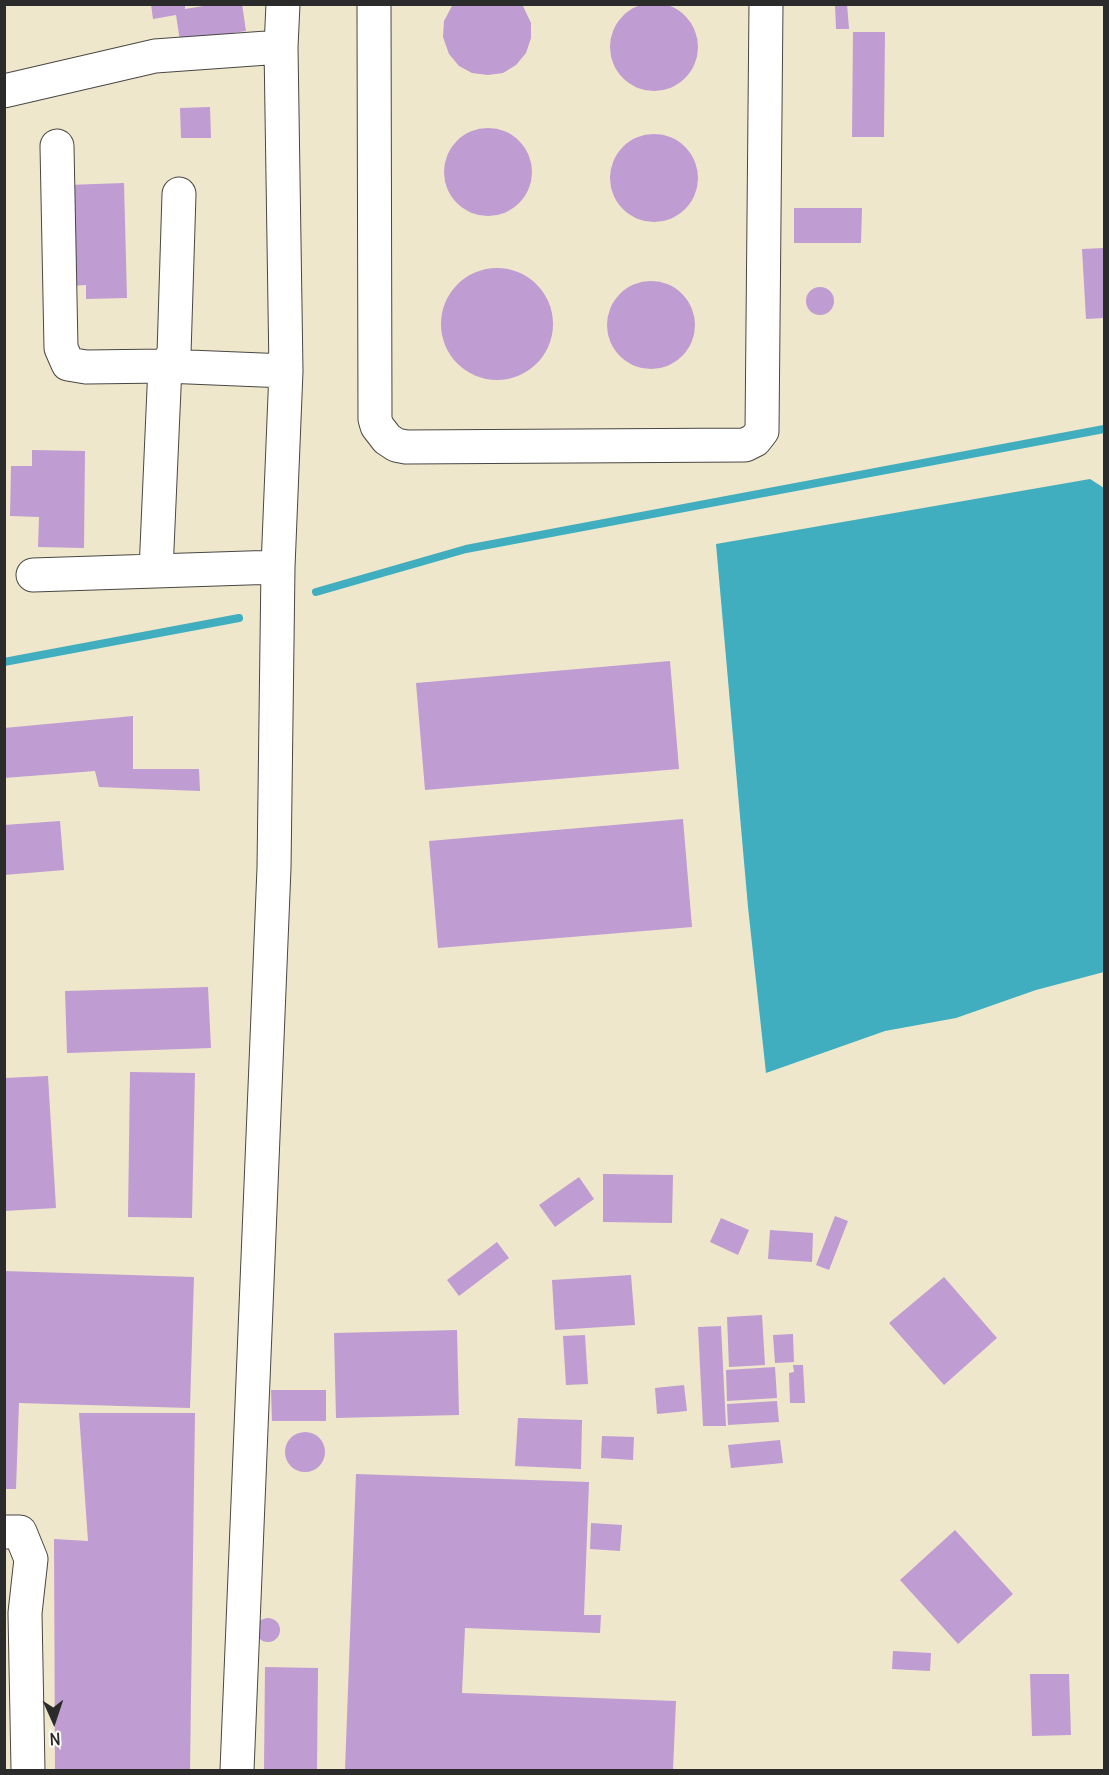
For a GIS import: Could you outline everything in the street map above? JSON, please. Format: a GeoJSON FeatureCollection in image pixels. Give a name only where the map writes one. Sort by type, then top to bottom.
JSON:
{"type":"FeatureCollection","features":[{"type":"Feature","properties":{"kind":"street"},"geometry":{"type":"LineString","coordinates":[[237,1770],[274,868],[278,567],[286,371],[282,46],[284,4]]}},
{"type":"Feature","properties":{"kind":"street"},"geometry":{"type":"LineString","coordinates":[[374,4],[375,419],[376,426],[387,439],[396,445],[406,447],[746,445],[755,440],[762,431],[766,4]]}},
{"type":"Feature","properties":{"kind":"street"},"geometry":{"type":"LineString","coordinates":[[4,91],[155,56],[282,46]]}},
{"type":"Feature","properties":{"kind":"street"},"geometry":{"type":"LineString","coordinates":[[57,146],[61,348],[68,364],[86,367],[165,366],[286,371]]}},
{"type":"Feature","properties":{"kind":"street"},"geometry":{"type":"LineString","coordinates":[[156,571],[165,366],[174,354],[179,194]]}},
{"type":"Feature","properties":{"kind":"street"},"geometry":{"type":"LineString","coordinates":[[33,575],[278,567]]}},
{"type":"Feature","properties":{"kind":"street"},"geometry":{"type":"LineString","coordinates":[[4,1532],[20,1532],[30,1559],[25,1613],[28,1770]]}},
{"type":"Feature","properties":{"kind":"water"},"geometry":{"type":"Polygon","coordinates":[[[1090,479],[1104,488],[1104,972],[1036,990],[956,1018],[885,1031],[766,1073],[748,907],[716,544],[1090,479]]]}},
{"type":"Feature","properties":{"kind":"building"},"geometry":{"type":"Polygon","coordinates":[[[654,3],[671,6],[685,16],[695,30],[698,47],[695,64],[685,78],[671,88],[654,91],[637,88],[623,78],[613,64],[610,47],[613,30],[623,16],[637,6],[654,3]]]}},
{"type":"Feature","properties":{"kind":"building"},"geometry":{"type":"Polygon","coordinates":[[[151,4],[185,4],[185,9],[216,4],[242,4],[246,31],[180,41],[176,15],[153,19],[151,4]]]}},
{"type":"Feature","properties":{"kind":"building"},"geometry":{"type":"Polygon","coordinates":[[[453,4],[522,4],[531,23],[531,38],[526,53],[516,65],[503,73],[488,75],[472,73],[459,66],[449,54],[443,37],[444,21],[453,4]]]}},
{"type":"Feature","properties":{"kind":"building"},"geometry":{"type":"Polygon","coordinates":[[[835,4],[847,4],[849,29],[836,29],[835,4]]]}},
{"type":"Feature","properties":{"kind":"building"},"geometry":{"type":"Polygon","coordinates":[[[853,32],[885,32],[884,137],[852,137],[853,32]]]}},
{"type":"Feature","properties":{"kind":"building"},"geometry":{"type":"Polygon","coordinates":[[[210,107],[211,138],[181,138],[180,108],[210,107]]]}},
{"type":"Feature","properties":{"kind":"building"},"geometry":{"type":"Polygon","coordinates":[[[488,128],[505,131],[519,141],[529,155],[532,172],[529,189],[519,203],[505,213],[488,216],[471,213],[457,203],[447,189],[444,172],[447,155],[457,141],[471,131],[488,128]]]}},
{"type":"Feature","properties":{"kind":"building"},"geometry":{"type":"Polygon","coordinates":[[[654,134],[671,137],[685,147],[695,161],[698,178],[695,195],[685,209],[671,219],[654,222],[637,219],[623,209],[613,195],[610,178],[613,161],[623,147],[637,137],[654,134]]]}},
{"type":"Feature","properties":{"kind":"building"},"geometry":{"type":"Polygon","coordinates":[[[124,183],[127,298],[86,299],[86,285],[70,286],[67,185],[124,183]]]}},
{"type":"Feature","properties":{"kind":"building"},"geometry":{"type":"Polygon","coordinates":[[[794,208],[862,208],[861,243],[794,243],[794,208]]]}},
{"type":"Feature","properties":{"kind":"building"},"geometry":{"type":"Polygon","coordinates":[[[1104,248],[1104,318],[1086,319],[1082,249],[1104,248]]]}},
{"type":"Feature","properties":{"kind":"building"},"geometry":{"type":"Polygon","coordinates":[[[497,268],[518,272],[536,285],[549,303],[553,324],[549,345],[536,363],[518,376],[497,380],[476,376],[458,363],[445,345],[441,324],[445,303],[458,285],[476,272],[497,268]]]}},
{"type":"Feature","properties":{"kind":"building"},"geometry":{"type":"Polygon","coordinates":[[[651,281],[668,284],[682,294],[692,308],[695,325],[692,342],[682,356],[668,366],[651,369],[634,366],[620,356],[610,342],[607,325],[610,308],[620,294],[634,284],[651,281]]]}},
{"type":"Feature","properties":{"kind":"building"},"geometry":{"type":"Polygon","coordinates":[[[820,287],[830,291],[834,301],[830,311],[820,315],[810,311],[806,301],[810,291],[820,287]]]}},
{"type":"Feature","properties":{"kind":"building"},"geometry":{"type":"Polygon","coordinates":[[[32,450],[85,451],[84,548],[38,547],[39,517],[10,516],[11,466],[32,466],[32,450]]]}},
{"type":"Feature","properties":{"kind":"building"},"geometry":{"type":"Polygon","coordinates":[[[670,661],[679,769],[425,790],[416,683],[670,661]]]}},
{"type":"Feature","properties":{"kind":"building"},"geometry":{"type":"Polygon","coordinates":[[[133,716],[133,769],[199,769],[200,791],[99,787],[95,771],[4,778],[4,728],[133,716]]]}},
{"type":"Feature","properties":{"kind":"building"},"geometry":{"type":"Polygon","coordinates":[[[683,819],[692,927],[438,948],[429,841],[683,819]]]}},
{"type":"Feature","properties":{"kind":"building"},"geometry":{"type":"Polygon","coordinates":[[[60,821],[64,870],[4,875],[4,825],[60,821]]]}},
{"type":"Feature","properties":{"kind":"building"},"geometry":{"type":"Polygon","coordinates":[[[208,987],[211,1048],[67,1053],[65,991],[208,987]]]}},
{"type":"Feature","properties":{"kind":"building"},"geometry":{"type":"Polygon","coordinates":[[[130,1072],[195,1073],[192,1218],[128,1217],[130,1072]]]}},
{"type":"Feature","properties":{"kind":"building"},"geometry":{"type":"Polygon","coordinates":[[[48,1076],[56,1208],[4,1211],[4,1078],[48,1076]]]}},
{"type":"Feature","properties":{"kind":"building"},"geometry":{"type":"Polygon","coordinates":[[[603,1174],[673,1175],[672,1223],[603,1222],[603,1174]]]}},
{"type":"Feature","properties":{"kind":"building"},"geometry":{"type":"Polygon","coordinates":[[[579,1177],[594,1199],[555,1227],[539,1205],[579,1177]]]}},
{"type":"Feature","properties":{"kind":"building"},"geometry":{"type":"Polygon","coordinates":[[[835,1216],[848,1221],[829,1270],[816,1265],[835,1216]]]}},
{"type":"Feature","properties":{"kind":"building"},"geometry":{"type":"Polygon","coordinates":[[[721,1218],[749,1230],[738,1255],[710,1242],[721,1218]]]}},
{"type":"Feature","properties":{"kind":"building"},"geometry":{"type":"Polygon","coordinates":[[[770,1230],[813,1233],[812,1262],[768,1259],[770,1230]]]}},
{"type":"Feature","properties":{"kind":"building"},"geometry":{"type":"Polygon","coordinates":[[[497,1242],[509,1258],[459,1296],[447,1280],[497,1242]]]}},
{"type":"Feature","properties":{"kind":"building"},"geometry":{"type":"Polygon","coordinates":[[[4,1271],[194,1277],[190,1408],[19,1403],[16,1489],[4,1489],[4,1271]]]}},
{"type":"Feature","properties":{"kind":"building"},"geometry":{"type":"Polygon","coordinates":[[[631,1275],[635,1325],[555,1330],[552,1280],[631,1275]]]}},
{"type":"Feature","properties":{"kind":"building"},"geometry":{"type":"Polygon","coordinates":[[[944,1277],[997,1338],[944,1385],[889,1323],[944,1277]]]}},
{"type":"Feature","properties":{"kind":"building"},"geometry":{"type":"Polygon","coordinates":[[[762,1315],[765,1365],[729,1367],[727,1317],[762,1315]]]}},
{"type":"Feature","properties":{"kind":"building"},"geometry":{"type":"Polygon","coordinates":[[[721,1326],[726,1426],[703,1426],[698,1327],[721,1326]]]}},
{"type":"Feature","properties":{"kind":"building"},"geometry":{"type":"Polygon","coordinates":[[[457,1330],[459,1415],[336,1418],[334,1333],[457,1330]]]}},
{"type":"Feature","properties":{"kind":"building"},"geometry":{"type":"Polygon","coordinates":[[[793,1334],[794,1362],[775,1363],[773,1335],[793,1334]]]}},
{"type":"Feature","properties":{"kind":"building"},"geometry":{"type":"Polygon","coordinates":[[[585,1335],[588,1384],[566,1385],[563,1336],[585,1335]]]}},
{"type":"Feature","properties":{"kind":"building"},"geometry":{"type":"Polygon","coordinates":[[[793,1365],[803,1365],[805,1403],[790,1403],[789,1373],[794,1372],[793,1365]]]}},
{"type":"Feature","properties":{"kind":"building"},"geometry":{"type":"Polygon","coordinates":[[[775,1367],[777,1398],[727,1401],[726,1370],[775,1367]]]}},
{"type":"Feature","properties":{"kind":"building"},"geometry":{"type":"Polygon","coordinates":[[[684,1385],[687,1411],[657,1414],[655,1388],[684,1385]]]}},
{"type":"Feature","properties":{"kind":"building"},"geometry":{"type":"Polygon","coordinates":[[[271,1390],[326,1390],[326,1421],[272,1421],[271,1390]]]}},
{"type":"Feature","properties":{"kind":"building"},"geometry":{"type":"Polygon","coordinates":[[[777,1401],[779,1422],[728,1425],[727,1404],[777,1401]]]}},
{"type":"Feature","properties":{"kind":"building"},"geometry":{"type":"Polygon","coordinates":[[[79,1413],[195,1413],[190,1770],[55,1770],[54,1539],[88,1541],[79,1413]]]}},
{"type":"Feature","properties":{"kind":"building"},"geometry":{"type":"Polygon","coordinates":[[[518,1418],[582,1420],[581,1469],[515,1466],[518,1418]]]}},
{"type":"Feature","properties":{"kind":"building"},"geometry":{"type":"Polygon","coordinates":[[[305,1432],[313,1433],[319,1438],[324,1444],[324,1460],[319,1466],[313,1471],[305,1472],[297,1471],[291,1466],[286,1460],[285,1452],[286,1444],[291,1438],[297,1433],[305,1432]]]}},
{"type":"Feature","properties":{"kind":"building"},"geometry":{"type":"Polygon","coordinates":[[[602,1436],[634,1437],[633,1460],[601,1458],[602,1436]]]}},
{"type":"Feature","properties":{"kind":"building"},"geometry":{"type":"Polygon","coordinates":[[[780,1440],[783,1463],[731,1468],[728,1445],[780,1440]]]}},
{"type":"Feature","properties":{"kind":"building"},"geometry":{"type":"Polygon","coordinates":[[[356,1474],[589,1482],[584,1615],[601,1615],[600,1633],[465,1628],[462,1693],[676,1701],[673,1770],[345,1770],[356,1474]]]}},
{"type":"Feature","properties":{"kind":"building"},"geometry":{"type":"Polygon","coordinates":[[[591,1523],[622,1525],[620,1551],[590,1549],[591,1523]]]}},
{"type":"Feature","properties":{"kind":"building"},"geometry":{"type":"Polygon","coordinates":[[[955,1530],[1013,1594],[958,1644],[900,1580],[955,1530]]]}},
{"type":"Feature","properties":{"kind":"building"},"geometry":{"type":"Polygon","coordinates":[[[268,1618],[273,1619],[279,1625],[279,1635],[273,1641],[268,1642],[263,1641],[257,1635],[256,1630],[257,1625],[263,1619],[268,1618]]]}},
{"type":"Feature","properties":{"kind":"building"},"geometry":{"type":"Polygon","coordinates":[[[893,1651],[931,1653],[930,1671],[892,1669],[893,1651]]]}},
{"type":"Feature","properties":{"kind":"building"},"geometry":{"type":"Polygon","coordinates":[[[265,1667],[318,1668],[317,1770],[264,1770],[265,1667]]]}},
{"type":"Feature","properties":{"kind":"building"},"geometry":{"type":"Polygon","coordinates":[[[1030,1674],[1069,1674],[1071,1735],[1032,1736],[1030,1674]]]}},
{"type":"Feature","properties":{"kind":"waterway"},"geometry":{"type":"LineString","coordinates":[[316,592],[466,549],[1104,429]]}},
{"type":"Feature","properties":{"kind":"waterway"},"geometry":{"type":"LineString","coordinates":[[4,662],[239,618]]}}]}
